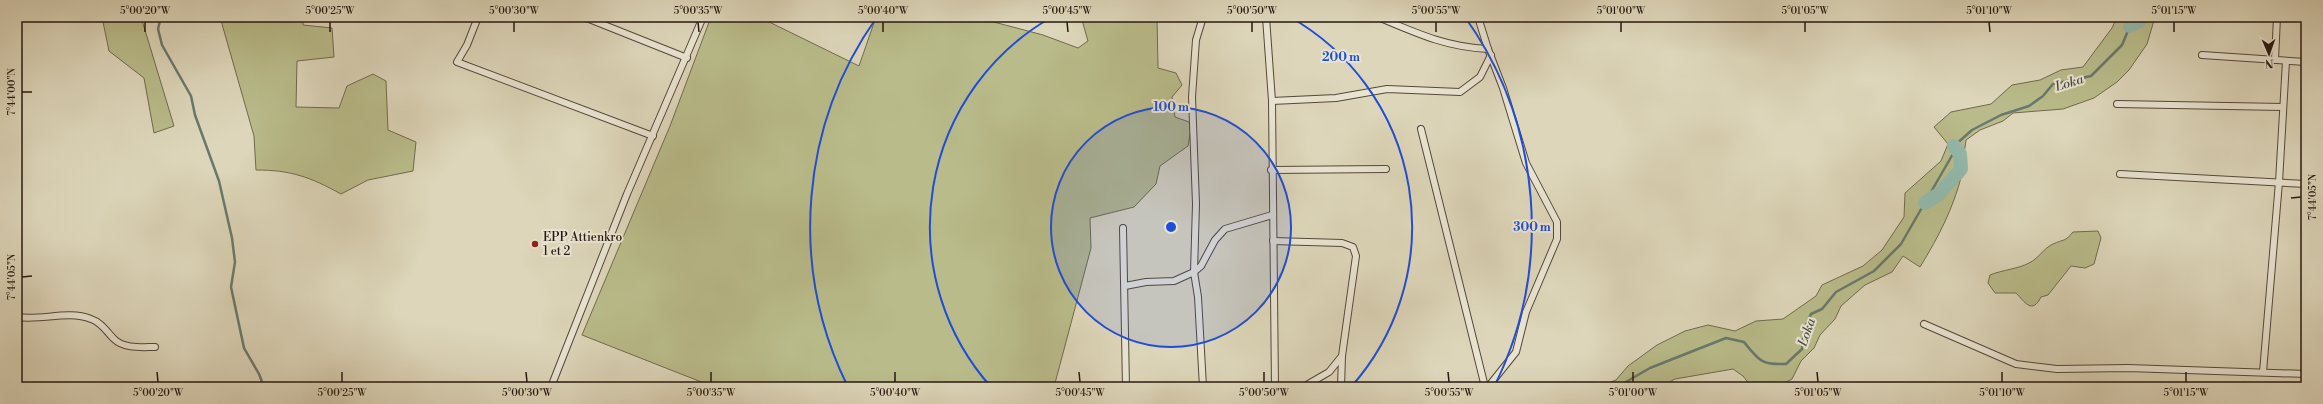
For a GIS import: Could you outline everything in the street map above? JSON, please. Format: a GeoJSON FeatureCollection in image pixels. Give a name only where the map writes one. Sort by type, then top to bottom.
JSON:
{"type":"FeatureCollection","features":[{"type":"Feature","properties":{"kind":"street"},"geometry":{"type":"LineString","coordinates":[[478,17],[467,45],[457,62],[653,136]]}},
{"type":"Feature","properties":{"kind":"street"},"geometry":{"type":"LineString","coordinates":[[584,17],[687,58]]}},
{"type":"Feature","properties":{"kind":"street"},"geometry":{"type":"LineString","coordinates":[[551,387],[590,287],[703,17]]}},
{"type":"Feature","properties":{"kind":"street"},"geometry":{"type":"LineString","coordinates":[[1202,387],[1198,298],[1194,272],[1196,204],[1192,97],[1196,40],[1203,17]]}},
{"type":"Feature","properties":{"kind":"street"},"geometry":{"type":"LineString","coordinates":[[1266,17],[1272,101],[1271,170],[1275,387]]}},
{"type":"Feature","properties":{"kind":"street"},"geometry":{"type":"LineString","coordinates":[[1378,17],[1430,40],[1462,48],[1488,48]]}},
{"type":"Feature","properties":{"kind":"street"},"geometry":{"type":"LineString","coordinates":[[1478,17],[1490,55],[1504,88],[1526,163],[1557,222],[1557,239],[1526,312],[1516,352],[1486,387]]}},
{"type":"Feature","properties":{"kind":"street"},"geometry":{"type":"LineString","coordinates":[[2275,60],[2278,17]]}},
{"type":"Feature","properties":{"kind":"street"},"geometry":{"type":"LineString","coordinates":[[1272,101],[1336,98],[1387,89],[1460,92],[1480,77],[1490,55]]}},
{"type":"Feature","properties":{"kind":"street"},"geometry":{"type":"LineString","coordinates":[[2202,55],[2306,62]]}},
{"type":"Feature","properties":{"kind":"street"},"geometry":{"type":"LineString","coordinates":[[2263,372],[2279,182],[2286,61]]}},
{"type":"Feature","properties":{"kind":"street"},"geometry":{"type":"LineString","coordinates":[[2117,104],[2283,107]]}},
{"type":"Feature","properties":{"kind":"street"},"geometry":{"type":"LineString","coordinates":[[1421,129],[1486,387]]}},
{"type":"Feature","properties":{"kind":"street"},"geometry":{"type":"LineString","coordinates":[[1271,170],[1386,169]]}},
{"type":"Feature","properties":{"kind":"street"},"geometry":{"type":"LineString","coordinates":[[2120,174],[2306,184]]}},
{"type":"Feature","properties":{"kind":"street"},"geometry":{"type":"LineString","coordinates":[[1125,286],[1146,282],[1174,281],[1194,272],[1201,266],[1215,240],[1225,229],[1272,215]]}},
{"type":"Feature","properties":{"kind":"street"},"geometry":{"type":"LineString","coordinates":[[1123,228],[1126,387]]}},
{"type":"Feature","properties":{"kind":"street"},"geometry":{"type":"LineString","coordinates":[[1273,242],[1342,243],[1353,248],[1356,256],[1342,356],[1341,387]]}},
{"type":"Feature","properties":{"kind":"street"},"geometry":{"type":"LineString","coordinates":[[17,317],[71,316],[90,318],[99,323],[121,344],[134,347],[155,347]]}},
{"type":"Feature","properties":{"kind":"street"},"geometry":{"type":"LineString","coordinates":[[1924,324],[2016,364],[2057,370],[2128,368],[2306,374]]}},
{"type":"Feature","properties":{"kind":"street"},"geometry":{"type":"LineString","coordinates":[[1303,387],[1329,372],[1342,356]]}},
{"type":"Feature","properties":{"kind":"green space"},"geometry":{"type":"Polygon","coordinates":[[[102,17],[141,17],[174,126],[154,133],[144,78],[109,51],[102,17]]]}},
{"type":"Feature","properties":{"kind":"green space"},"geometry":{"type":"Polygon","coordinates":[[[220,17],[303,17],[303,25],[332,28],[334,57],[297,61],[296,107],[339,108],[347,86],[373,74],[386,81],[388,130],[416,142],[413,171],[368,180],[341,194],[320,183],[290,173],[256,170],[254,136],[220,17]]]}},
{"type":"Feature","properties":{"kind":"green space"},"geometry":{"type":"Polygon","coordinates":[[[711,17],[759,17],[859,66],[876,17],[975,17],[1043,35],[1078,48],[1088,41],[1082,20],[1084,17],[1157,17],[1158,68],[1176,73],[1182,85],[1172,97],[1175,117],[1192,123],[1188,146],[1160,166],[1156,184],[1134,207],[1090,218],[1091,248],[1054,387],[714,387],[582,335],[670,126],[711,17]]]}},
{"type":"Feature","properties":{"kind":"green space"},"geometry":{"type":"Polygon","coordinates":[[[2117,17],[2155,17],[2147,44],[2129,70],[2117,82],[2094,98],[2063,109],[2013,113],[2003,121],[1980,130],[1966,140],[1962,174],[1950,211],[1920,267],[1903,256],[1892,272],[1865,285],[1841,306],[1835,319],[1820,335],[1814,348],[1801,361],[1792,379],[1776,387],[1750,385],[1743,376],[1733,369],[1675,379],[1660,387],[1598,387],[1616,380],[1628,366],[1657,345],[1685,331],[1708,325],[1735,331],[1756,321],[1783,319],[1816,296],[1822,285],[1863,266],[1882,250],[1904,217],[1905,193],[1941,161],[1948,144],[1934,127],[1951,112],[1991,104],[2012,85],[2040,80],[2061,70],[2083,67],[2112,28],[2117,17]]]}},
{"type":"Feature","properties":{"kind":"green space"},"geometry":{"type":"Polygon","coordinates":[[[2098,231],[2101,238],[2094,264],[2085,268],[2071,266],[2048,295],[2041,297],[2035,305],[2028,305],[2016,293],[1995,293],[1988,283],[1990,275],[2029,263],[2047,248],[2066,239],[2073,232],[2098,231]]]}},
{"type":"Feature","properties":{"kind":"waterway"},"geometry":{"type":"LineString","coordinates":[[161,17],[158,29],[162,45],[191,96],[195,115],[219,181],[232,238],[235,262],[231,287],[244,348],[259,374],[264,387]]}},
{"type":"Feature","properties":{"kind":"waterway","name":"Loka"},"geometry":{"type":"LineString","coordinates":[[2130,26],[2139,21],[2140,17]]}},
{"type":"Feature","properties":{"kind":"waterway","name":"Loka"},"geometry":{"type":"LineString","coordinates":[[1617,387],[1650,368],[1726,338],[1744,342],[1758,358],[1766,362],[1771,364],[1786,364],[1802,349],[1804,330],[1811,314],[1822,309],[1836,292],[1874,271],[1901,244],[1954,152],[1954,146],[1972,130],[2001,115],[2029,106],[2043,96],[2053,84],[2091,76],[2122,45],[2130,26]]}},
{"type":"Feature","properties":{"kind":"waterway","name":"Loka"},"geometry":{"type":"LineString","coordinates":[[1925,203],[1939,194],[1961,169],[1960,154],[1954,146]]}},
{"type":"Feature","properties":{"kind":"place","name":"EPP Attienkro 1 et 2"},"geometry":{"type":"Point","coordinates":[535,244]}}]}
